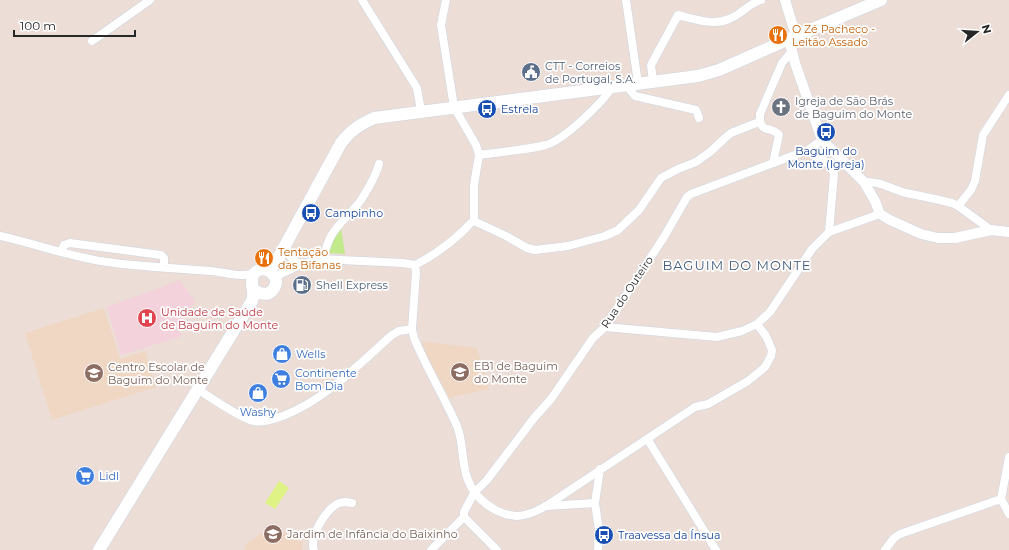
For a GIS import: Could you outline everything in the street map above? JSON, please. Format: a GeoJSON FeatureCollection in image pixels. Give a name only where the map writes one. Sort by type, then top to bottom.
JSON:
{"type":"FeatureCollection","features":[{"type":"Feature","properties":{"kind":"main road"},"geometry":{"type":"LineString","coordinates":[[99,550],[252,301],[341,143],[350,131],[374,118],[698,76],[719,70],[881,0]]}},
{"type":"Feature","properties":{"kind":"street"},"geometry":{"type":"LineString","coordinates":[[92,40],[150,0]]}},
{"type":"Feature","properties":{"kind":"street"},"geometry":{"type":"LineString","coordinates":[[446,0],[441,25],[454,107],[476,145],[479,155],[474,185],[474,221]]}},
{"type":"Feature","properties":{"kind":"street"},"geometry":{"type":"LineString","coordinates":[[626,0],[632,84],[635,96],[696,110],[699,118]]}},
{"type":"Feature","properties":{"kind":"street"},"geometry":{"type":"LineString","coordinates":[[653,81],[651,65],[678,15],[710,23],[717,22],[730,19],[752,3],[761,0]]}},
{"type":"Feature","properties":{"kind":"street"},"geometry":{"type":"LineString","coordinates":[[784,0],[793,37],[792,51],[822,140],[864,182],[880,214],[921,234],[938,238],[955,238],[991,230],[1009,232]]}},
{"type":"Feature","properties":{"kind":"street"},"geometry":{"type":"LineString","coordinates":[[366,1],[417,88],[422,111]]}},
{"type":"Feature","properties":{"kind":"street"},"geometry":{"type":"LineString","coordinates":[[772,163],[779,135],[777,132],[763,128],[759,122],[760,114],[782,63],[792,51]]}},
{"type":"Feature","properties":{"kind":"street"},"geometry":{"type":"LineString","coordinates":[[479,155],[547,145],[560,138],[605,98],[613,86]]}},
{"type":"Feature","properties":{"kind":"street"},"geometry":{"type":"LineString","coordinates":[[958,206],[971,190],[975,182],[983,135],[1009,95]]}},
{"type":"Feature","properties":{"kind":"street"},"geometry":{"type":"LineString","coordinates":[[474,221],[527,248],[535,250],[568,246],[606,236],[618,230],[639,210],[661,178],[696,162],[710,152],[731,133],[759,122]]}},
{"type":"Feature","properties":{"kind":"street","name":"Rua do Outeiro"},"geometry":{"type":"LineString","coordinates":[[464,517],[464,512],[474,493],[487,480],[534,418],[551,399],[592,338],[605,327],[664,237],[687,197],[691,194],[808,150],[822,140]]}},
{"type":"Feature","properties":{"kind":"street"},"geometry":{"type":"LineString","coordinates":[[808,150],[830,165],[834,174],[829,232]]}},
{"type":"Feature","properties":{"kind":"street"},"geometry":{"type":"LineString","coordinates":[[323,259],[325,248],[331,236],[342,220],[360,201],[377,172],[379,164]]}},
{"type":"Feature","properties":{"kind":"street"},"geometry":{"type":"LineString","coordinates":[[864,182],[878,182],[889,188],[940,200],[958,206],[991,230]]}},
{"type":"Feature","properties":{"kind":"street"},"geometry":{"type":"LineString","coordinates":[[605,327],[717,337],[742,331],[757,324],[770,312],[812,249],[829,232],[880,214]]}},
{"type":"Feature","properties":{"kind":"street"},"geometry":{"type":"LineString","coordinates":[[0,236],[107,262],[250,275],[264,278],[279,275],[302,264],[323,259],[403,263],[415,265],[425,260],[463,231],[469,223],[474,221]]}},
{"type":"Feature","properties":{"kind":"street"},"geometry":{"type":"LineString","coordinates":[[61,252],[66,243],[161,255],[164,258],[164,267]]}},
{"type":"Feature","properties":{"kind":"street"},"geometry":{"type":"LineString","coordinates":[[286,243],[288,254],[291,259],[302,264]]}},
{"type":"Feature","properties":{"kind":"street"},"geometry":{"type":"LineString","coordinates":[[107,262],[109,248]]}},
{"type":"Feature","properties":{"kind":"street"},"geometry":{"type":"LineString","coordinates":[[415,265],[416,273],[412,329],[418,347],[458,428],[467,479],[474,493],[492,508],[504,514],[517,516],[534,513],[600,469],[648,440],[695,407],[708,404],[748,381],[765,367],[771,356],[772,350],[766,336],[757,324]]}},
{"type":"Feature","properties":{"kind":"street"},"geometry":{"type":"LineString","coordinates":[[198,389],[253,421],[262,422],[271,420],[299,409],[323,395],[392,335],[399,331],[412,329]]}},
{"type":"Feature","properties":{"kind":"street"},"geometry":{"type":"LineString","coordinates":[[648,440],[716,550]]}},
{"type":"Feature","properties":{"kind":"street"},"geometry":{"type":"LineString","coordinates":[[1009,457],[1001,499],[1009,514]]}},
{"type":"Feature","properties":{"kind":"street"},"geometry":{"type":"LineString","coordinates":[[598,550],[600,530],[595,503],[600,469]]}},
{"type":"Feature","properties":{"kind":"street"},"geometry":{"type":"LineString","coordinates":[[885,550],[894,538],[900,534],[1001,499]]}},
{"type":"Feature","properties":{"kind":"street"},"geometry":{"type":"LineString","coordinates":[[313,549],[314,538],[318,526],[326,514],[337,504],[346,502],[352,503]]}},
{"type":"Feature","properties":{"kind":"street"},"geometry":{"type":"LineString","coordinates":[[546,506],[595,503]]}},
{"type":"Feature","properties":{"kind":"street"},"geometry":{"type":"LineString","coordinates":[[431,550],[464,517],[497,550]]}},
{"type":"Feature","properties":{"kind":"shaded area","name":"Unidade de Saúde de Baguim do Monte"},"geometry":{"type":"Polygon","coordinates":[[[180,280],[195,301],[178,328],[182,336],[121,355],[107,307],[180,280]]]}},
{"type":"Feature","properties":{"kind":"shaded area","name":"Centro Escolar de Baguim do Monte"},"geometry":{"type":"Polygon","coordinates":[[[104,308],[120,359],[145,351],[156,387],[52,420],[25,333],[104,308]]]}},
{"type":"Feature","properties":{"kind":"shaded area","name":"EB1 de Baguim do Monte"},"geometry":{"type":"Polygon","coordinates":[[[422,341],[477,348],[489,389],[448,398],[426,354],[422,341]]]}},
{"type":"Feature","properties":{"kind":"shaded area","name":"Jardim de Infância do Baixinho"},"geometry":{"type":"Polygon","coordinates":[[[272,526],[303,542],[302,550],[244,550],[246,544],[272,526]]]}},
{"type":"Feature","properties":{"kind":"green space"},"geometry":{"type":"Polygon","coordinates":[[[341,228],[345,254],[326,253],[341,228]]]}},
{"type":"Feature","properties":{"kind":"green space"},"geometry":{"type":"Polygon","coordinates":[[[279,481],[289,488],[275,509],[265,503],[279,481]]]}},
{"type":"Feature","properties":{"kind":"place","name":"O Zé Pacheco - Leitão Assado"},"geometry":{"type":"Point","coordinates":[778,35]}},
{"type":"Feature","properties":{"kind":"place","name":"CTT - Correios de Portugal, S.A."},"geometry":{"type":"Point","coordinates":[531,72]}},
{"type":"Feature","properties":{"kind":"place","name":"Igreja de São Brás de Baguim do Monte"},"geometry":{"type":"Point","coordinates":[781,107]}},
{"type":"Feature","properties":{"kind":"place","name":"Estrela"},"geometry":{"type":"Point","coordinates":[487,109]}},
{"type":"Feature","properties":{"kind":"place","name":"Baguim do Monte (Igreja)"},"geometry":{"type":"Point","coordinates":[826,132]}},
{"type":"Feature","properties":{"kind":"place","name":"Campinho"},"geometry":{"type":"Point","coordinates":[311,213]}},
{"type":"Feature","properties":{"kind":"place","name":"Tentação das Bifanas"},"geometry":{"type":"Point","coordinates":[264,258]}},
{"type":"Feature","properties":{"kind":"place","name":"Shell Express"},"geometry":{"type":"Point","coordinates":[302,285]}},
{"type":"Feature","properties":{"kind":"place","name":"Unidade de Saúde de Baguim do Monte"},"geometry":{"type":"Point","coordinates":[147,318]}},
{"type":"Feature","properties":{"kind":"place","name":"Wells"},"geometry":{"type":"Point","coordinates":[282,354]}},
{"type":"Feature","properties":{"kind":"place","name":"EB1 de Baguim do Monte"},"geometry":{"type":"Point","coordinates":[460,372]}},
{"type":"Feature","properties":{"kind":"place","name":"Centro Escolar de Baguim do Monte"},"geometry":{"type":"Point","coordinates":[94,373]}},
{"type":"Feature","properties":{"kind":"place","name":"Continente Bom Dia"},"geometry":{"type":"Point","coordinates":[281,379]}},
{"type":"Feature","properties":{"kind":"place","name":"Washy"},"geometry":{"type":"Point","coordinates":[258,393]}},
{"type":"Feature","properties":{"kind":"place","name":"Lidl"},"geometry":{"type":"Point","coordinates":[85,476]}},
{"type":"Feature","properties":{"kind":"place","name":"Jardim de Infância do Baixinho"},"geometry":{"type":"Point","coordinates":[273,534]}},
{"type":"Feature","properties":{"kind":"place","name":"Traavessa da Ínsua"},"geometry":{"type":"Point","coordinates":[604,535]}},
{"type":"Feature","properties":{"kind":"district","name":"BAGUIM DO MONTE"},"geometry":{"type":"Point","coordinates":[737,265]}}]}
